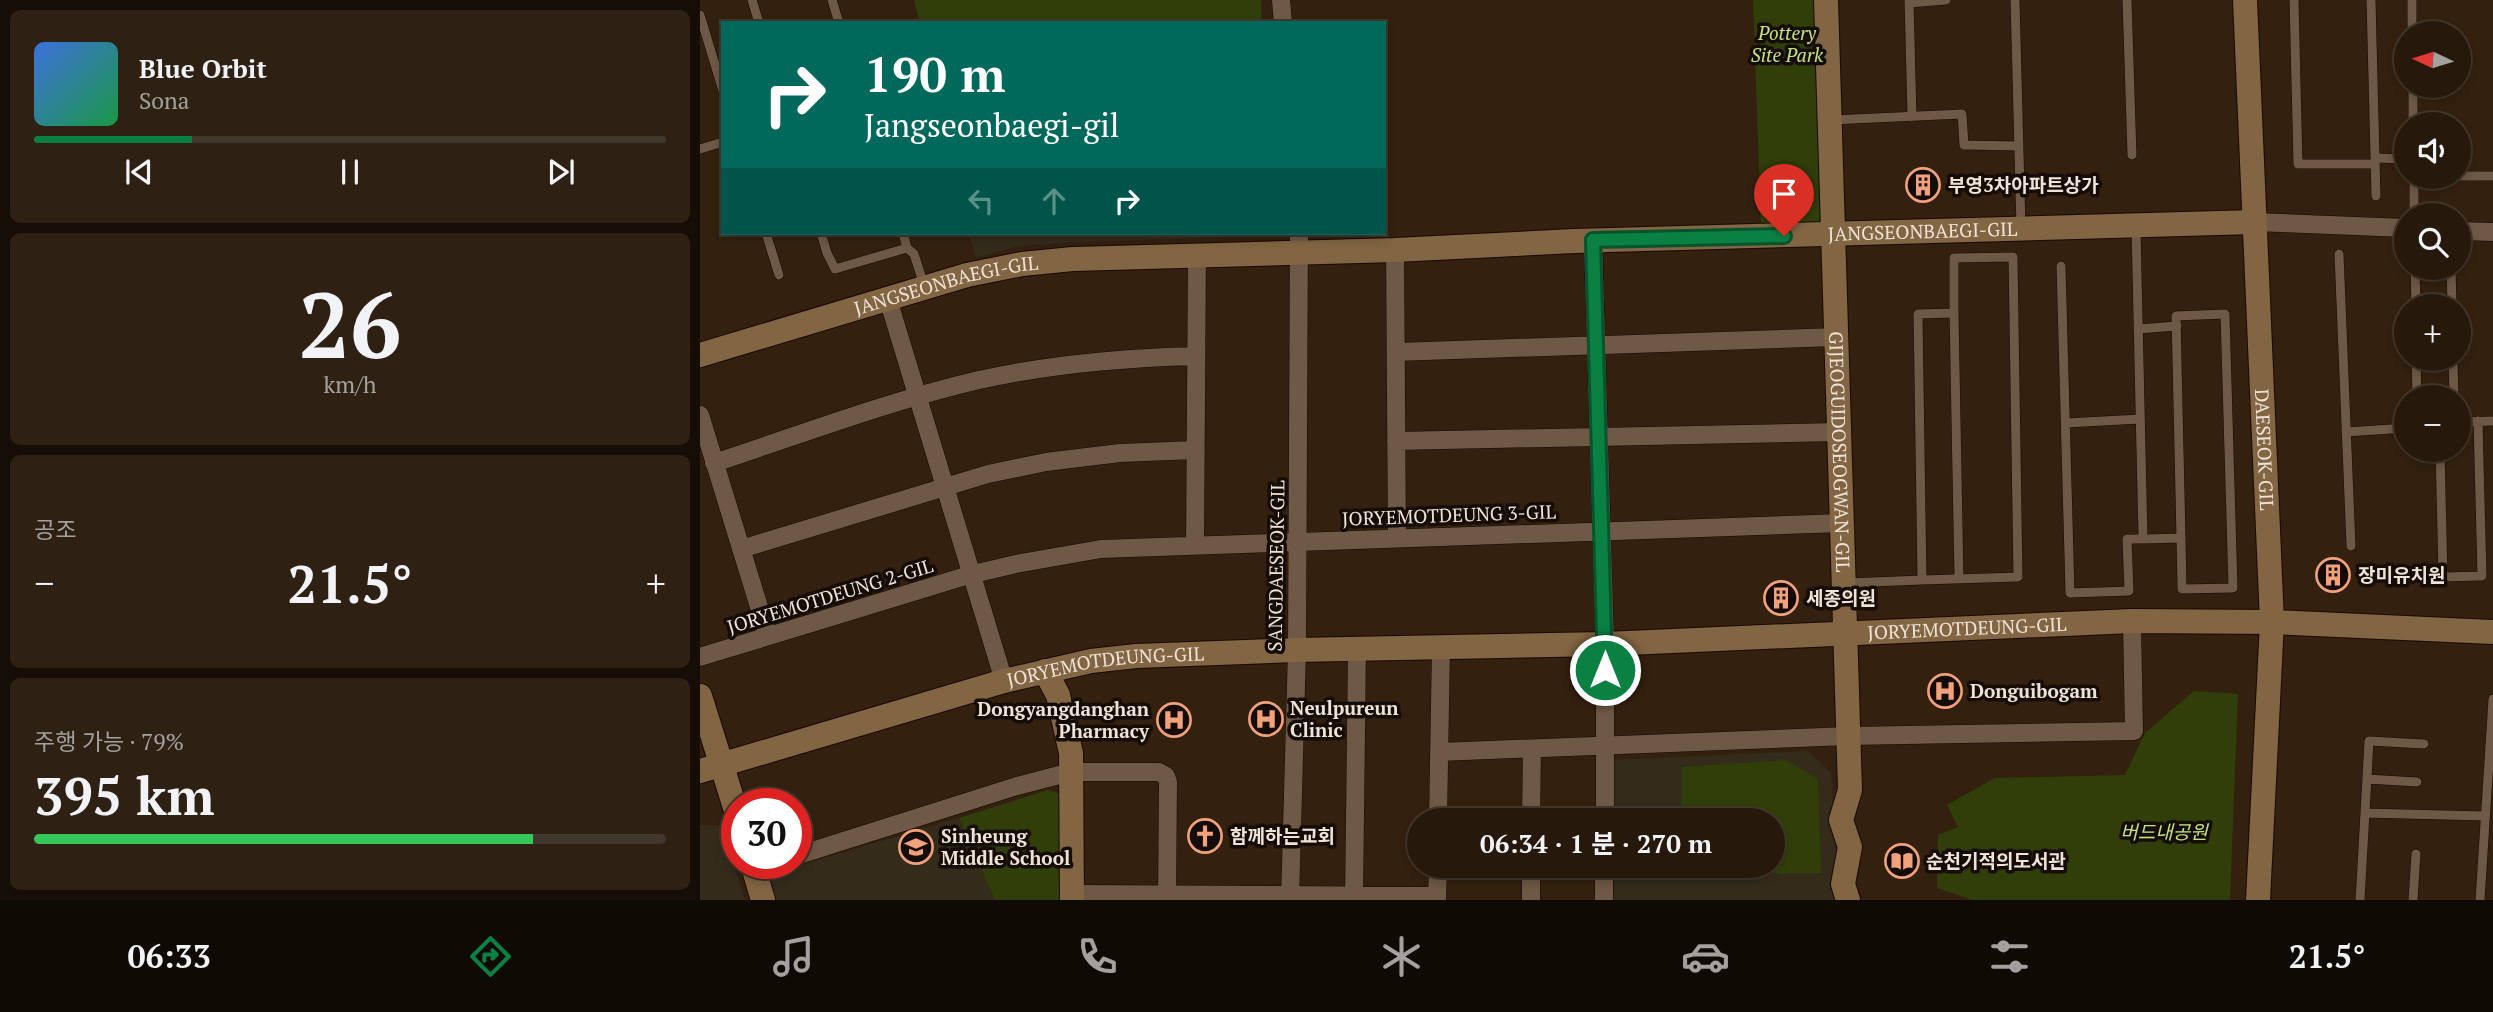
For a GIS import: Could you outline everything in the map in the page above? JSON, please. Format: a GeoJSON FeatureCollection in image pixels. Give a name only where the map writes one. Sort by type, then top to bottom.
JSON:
{"type":"FeatureCollection","features":[{"type":"Feature","properties":{"kind":"street"},"geometry":{"type":"LineString","coordinates":[[1281,0],[1283,21]]}},
{"type":"Feature","properties":{"kind":"street","name":"GIJEOGUIDOSEOGWAN-GIL"},"geometry":{"type":"LineString","coordinates":[[1826,0],[1850,790],[1841,820],[1850,847],[1843,884],[1847,900]]}},
{"type":"Feature","properties":{"kind":"street","name":"DAESEOK-GIL"},"geometry":{"type":"LineString","coordinates":[[2245,0],[2272,622],[2258,900]]}},
{"type":"Feature","properties":{"kind":"street","name":"JANGSEONBAEGI-GIL"},"geometry":{"type":"LineString","coordinates":[[700,354],[925,287],[1022,264],[1073,259],[1197,257],[1299,243],[1395,250],[1593,240],[2254,222],[2394,228]]}},
{"type":"Feature","properties":{"kind":"street"},"geometry":{"type":"LineString","coordinates":[[2471,231],[2493,232]]}},
{"type":"Feature","properties":{"kind":"street"},"geometry":{"type":"LineString","coordinates":[[1593,240],[1605,644],[1605,808]]}},
{"type":"Feature","properties":{"kind":"street","name":"SANGDAESEOK-GIL"},"geometry":{"type":"LineString","coordinates":[[1290,898],[1297,650],[1299,243]]}},
{"type":"Feature","properties":{"kind":"street"},"geometry":{"type":"LineString","coordinates":[[1395,250],[1397,538]]}},
{"type":"Feature","properties":{"kind":"street"},"geometry":{"type":"LineString","coordinates":[[1195,545],[1197,257]]}},
{"type":"Feature","properties":{"kind":"street"},"geometry":{"type":"LineString","coordinates":[[888,299],[1004,681]]}},
{"type":"Feature","properties":{"kind":"street"},"geometry":{"type":"LineString","coordinates":[[1396,352],[1836,337]]}},
{"type":"Feature","properties":{"kind":"street"},"geometry":{"type":"LineString","coordinates":[[714,463],[979,380],[1056,366],[1124,358],[1196,356]]}},
{"type":"Feature","properties":{"kind":"street"},"geometry":{"type":"LineString","coordinates":[[700,415],[768,636]]}},
{"type":"Feature","properties":{"kind":"street"},"geometry":{"type":"LineString","coordinates":[[1396,441],[1839,432]]}},
{"type":"Feature","properties":{"kind":"street"},"geometry":{"type":"LineString","coordinates":[[741,549],[945,487],[1046,462],[1120,453],[1195,450]]}},
{"type":"Feature","properties":{"kind":"street","name":"JORYEMOTDEUNG 3-GIL"},"geometry":{"type":"LineString","coordinates":[[1298,541],[1842,523]]}},
{"type":"Feature","properties":{"kind":"street","name":"JORYEMOTDEUNG 2-GIL"},"geometry":{"type":"LineString","coordinates":[[700,657],[1016,564],[1101,549],[1298,541]]}},
{"type":"Feature","properties":{"kind":"street"},"geometry":{"type":"LineString","coordinates":[[1439,752],[1848,736],[2134,731],[2132,621]]}},
{"type":"Feature","properties":{"kind":"street","name":"JORYEMOTDEUNG-GIL"},"geometry":{"type":"LineString","coordinates":[[711,767],[1004,681],[1045,671],[1136,656],[1605,644],[2132,621],[2272,622],[2493,632]]}},
{"type":"Feature","properties":{"kind":"street"},"geometry":{"type":"LineString","coordinates":[[1438,808],[1441,647]]}},
{"type":"Feature","properties":{"kind":"street"},"geometry":{"type":"LineString","coordinates":[[1354,898],[1357,649]]}},
{"type":"Feature","properties":{"kind":"street"},"geometry":{"type":"LineString","coordinates":[[1045,671],[1058,695],[1071,753],[1072,897],[1437,898],[1438,878]]}},
{"type":"Feature","properties":{"kind":"street"},"geometry":{"type":"LineString","coordinates":[[700,696],[711,767],[723,788]]}},
{"type":"Feature","properties":{"kind":"street"},"geometry":{"type":"LineString","coordinates":[[1531,808],[1532,749]]}},
{"type":"Feature","properties":{"kind":"street"},"geometry":{"type":"LineString","coordinates":[[812,851],[1017,786],[1071,772],[1159,772],[1166,776],[1168,782],[1167,897]]}},
{"type":"Feature","properties":{"kind":"street"},"geometry":{"type":"LineString","coordinates":[[1531,878],[1531,900]]}},
{"type":"Feature","properties":{"kind":"street"},"geometry":{"type":"LineString","coordinates":[[1604,878],[1604,900]]}},
{"type":"Feature","properties":{"kind":"street"},"geometry":{"type":"LineString","coordinates":[[761,879],[763,900]]}},
{"type":"Feature","properties":{"kind":"lane"},"geometry":{"type":"LineString","coordinates":[[752,0],[758,21]]}},
{"type":"Feature","properties":{"kind":"lane"},"geometry":{"type":"LineString","coordinates":[[832,0],[838,21]]}},
{"type":"Feature","properties":{"kind":"lane"},"geometry":{"type":"LineString","coordinates":[[1912,117],[1909,2],[1946,0]]}},
{"type":"Feature","properties":{"kind":"lane"},"geometry":{"type":"LineString","coordinates":[[2015,0],[2021,229]]}},
{"type":"Feature","properties":{"kind":"lane"},"geometry":{"type":"LineString","coordinates":[[2127,0],[2132,155]]}},
{"type":"Feature","properties":{"kind":"lane"},"geometry":{"type":"LineString","coordinates":[[2294,0],[2298,164],[2394,160]]}},
{"type":"Feature","properties":{"kind":"lane"},"geometry":{"type":"LineString","coordinates":[[2371,0],[2376,197]]}},
{"type":"Feature","properties":{"kind":"lane"},"geometry":{"type":"LineString","coordinates":[[2412,0],[2412,21]]}},
{"type":"Feature","properties":{"kind":"lane"},"geometry":{"type":"LineString","coordinates":[[700,15],[721,84]]}},
{"type":"Feature","properties":{"kind":"lane"},"geometry":{"type":"LineString","coordinates":[[1829,120],[1962,114],[1964,145],[2020,146]]}},
{"type":"Feature","properties":{"kind":"lane"},"geometry":{"type":"LineString","coordinates":[[700,149],[721,143]]}},
{"type":"Feature","properties":{"kind":"lane"},"geometry":{"type":"LineString","coordinates":[[2471,176],[2493,176]]}},
{"type":"Feature","properties":{"kind":"lane"},"geometry":{"type":"LineString","coordinates":[[2136,226],[2143,539]]}},
{"type":"Feature","properties":{"kind":"lane"},"geometry":{"type":"LineString","coordinates":[[767,235],[779,275]]}},
{"type":"Feature","properties":{"kind":"lane"},"geometry":{"type":"LineString","coordinates":[[822,235],[835,269],[907,248]]}},
{"type":"Feature","properties":{"kind":"lane"},"geometry":{"type":"LineString","coordinates":[[904,235],[907,248],[914,254],[925,287]]}},
{"type":"Feature","properties":{"kind":"lane"},"geometry":{"type":"LineString","coordinates":[[2339,254],[2351,545]]}},
{"type":"Feature","properties":{"kind":"lane"},"geometry":{"type":"LineString","coordinates":[[1844,583],[2018,577],[2013,257],[1954,258],[1959,579]]}},
{"type":"Feature","properties":{"kind":"lane"},"geometry":{"type":"LineString","coordinates":[[2061,266],[2070,593],[2129,591],[2127,539],[2181,538]]}},
{"type":"Feature","properties":{"kind":"lane"},"geometry":{"type":"LineString","coordinates":[[1922,580],[1918,314],[1954,313]]}},
{"type":"Feature","properties":{"kind":"lane"},"geometry":{"type":"LineString","coordinates":[[2225,314],[2233,588],[2182,589],[2181,538],[2176,316],[2225,314]]}},
{"type":"Feature","properties":{"kind":"lane"},"geometry":{"type":"LineString","coordinates":[[2138,329],[2177,326]]}},
{"type":"Feature","properties":{"kind":"lane"},"geometry":{"type":"LineString","coordinates":[[2066,424],[2140,419]]}},
{"type":"Feature","properties":{"kind":"lane"},"geometry":{"type":"LineString","coordinates":[[2471,421],[2493,421]]}},
{"type":"Feature","properties":{"kind":"lane"},"geometry":{"type":"LineString","coordinates":[[2440,462],[2443,577],[2482,576],[2478,421]]}},
{"type":"Feature","properties":{"kind":"lane"},"geometry":{"type":"LineString","coordinates":[[2346,432],[2394,429]]}},
{"type":"Feature","properties":{"kind":"lane"},"geometry":{"type":"LineString","coordinates":[[2480,900],[2493,699]]}},
{"type":"Feature","properties":{"kind":"lane"},"geometry":{"type":"LineString","coordinates":[[2360,900],[2369,741],[2424,744]]}},
{"type":"Feature","properties":{"kind":"lane"},"geometry":{"type":"LineString","coordinates":[[2367,779],[2417,782]]}},
{"type":"Feature","properties":{"kind":"lane"},"geometry":{"type":"LineString","coordinates":[[2365,813],[2485,816]]}},
{"type":"Feature","properties":{"kind":"lane"},"geometry":{"type":"LineString","coordinates":[[2413,900],[2416,854]]}},
{"type":"Feature","properties":{"kind":"shaded area"},"geometry":{"type":"Polygon","coordinates":[[[970,235],[1260,235],[1019,246],[976,258],[970,235]]]}},
{"type":"Feature","properties":{"kind":"shaded area"},"geometry":{"type":"Polygon","coordinates":[[[1808,751],[1831,772],[1839,900],[1614,900],[1614,878],[1785,878],[1785,808],[1614,808],[1613,760],[1808,751]]]}},
{"type":"Feature","properties":{"kind":"shaded area","name":"Sinheung Middle School"},"geometry":{"type":"Polygon","coordinates":[[[959,818],[995,900],[770,900],[764,879],[812,879],[812,862],[959,818]]]}},
{"type":"Feature","properties":{"kind":"shaded area"},"geometry":{"type":"Polygon","coordinates":[[[700,825],[721,825],[721,879],[738,879],[745,900],[700,900],[700,825]]]}},
{"type":"Feature","properties":{"kind":"green space"},"geometry":{"type":"Polygon","coordinates":[[[914,0],[1261,0],[1262,21],[919,21],[914,0]]]}},
{"type":"Feature","properties":{"kind":"green space","name":"Pottery Site Park"},"geometry":{"type":"Polygon","coordinates":[[[1753,0],[1818,0],[1822,218],[1816,223],[1761,226],[1753,0]]]}},
{"type":"Feature","properties":{"kind":"green space","name":"버드내공원"},"geometry":{"type":"Polygon","coordinates":[[[2194,691],[2238,694],[2230,900],[1973,900],[1937,888],[1938,835],[1958,827],[1947,805],[1995,778],[2125,775],[2145,733],[2194,691]]]}},
{"type":"Feature","properties":{"kind":"green space"},"geometry":{"type":"Polygon","coordinates":[[[1786,760],[1818,779],[1821,873],[1785,874],[1785,808],[1681,808],[1682,767],[1786,760]]]}},
{"type":"Feature","properties":{"kind":"green space"},"geometry":{"type":"Polygon","coordinates":[[[1048,790],[1061,794],[1060,900],[995,900],[959,818],[1048,790]]]}},
{"type":"Feature","properties":{"kind":"place","name":"부영3차아파트상가"},"geometry":{"type":"Point","coordinates":[1923,185]}},
{"type":"Feature","properties":{"kind":"place","name":"장미유치원"},"geometry":{"type":"Point","coordinates":[2333,575]}},
{"type":"Feature","properties":{"kind":"place","name":"세종의원"},"geometry":{"type":"Point","coordinates":[1781,598]}},
{"type":"Feature","properties":{"kind":"place","name":"Donguibogam"},"geometry":{"type":"Point","coordinates":[1945,691]}},
{"type":"Feature","properties":{"kind":"place","name":"Neulpureun Clinic"},"geometry":{"type":"Point","coordinates":[1266,719]}},
{"type":"Feature","properties":{"kind":"place","name":"Dongyangdanghan Pharmacy"},"geometry":{"type":"Point","coordinates":[1174,720]}},
{"type":"Feature","properties":{"kind":"place","name":"함께하는교회"},"geometry":{"type":"Point","coordinates":[1205,836]}},
{"type":"Feature","properties":{"kind":"place","name":"Sinheung Middle School"},"geometry":{"type":"Point","coordinates":[916,847]}},
{"type":"Feature","properties":{"kind":"place","name":"순천기적의도서관"},"geometry":{"type":"Point","coordinates":[1902,861]}},
{"type":"Feature","properties":{"kind":"route"},"geometry":{"type":"LineString","coordinates":[[1605,670],[1593,240],[1784,236]]}}]}
